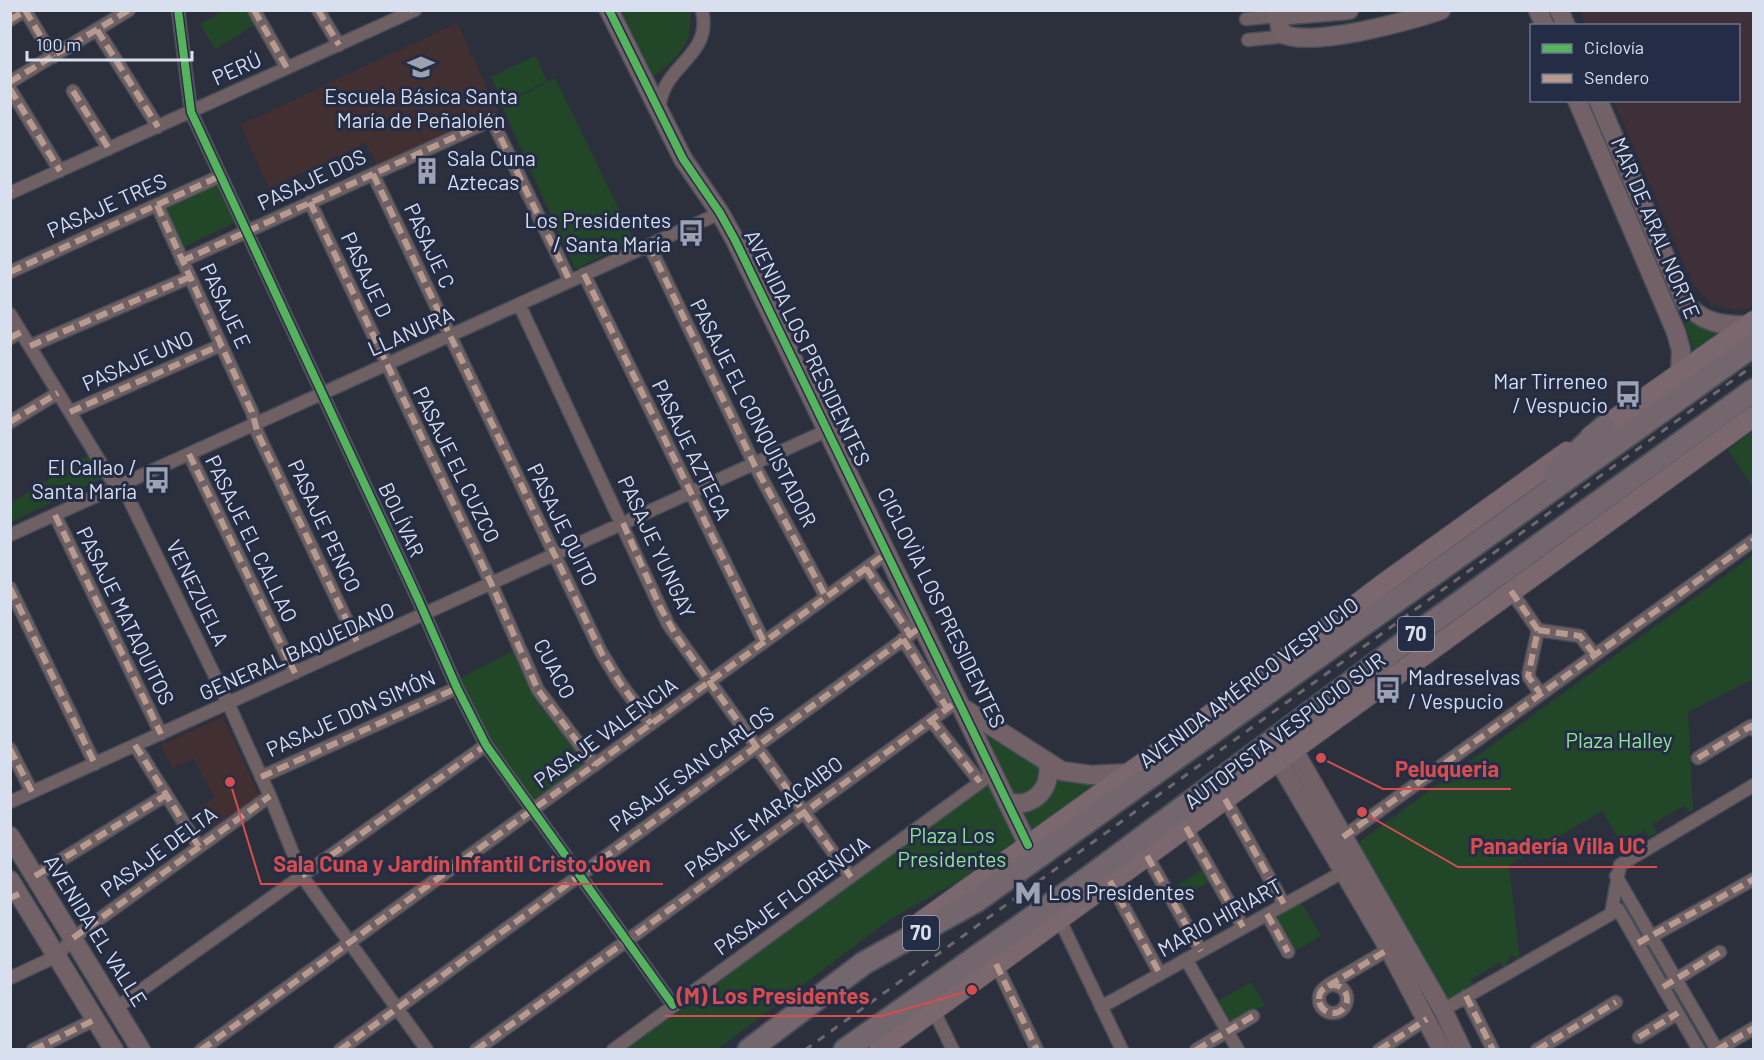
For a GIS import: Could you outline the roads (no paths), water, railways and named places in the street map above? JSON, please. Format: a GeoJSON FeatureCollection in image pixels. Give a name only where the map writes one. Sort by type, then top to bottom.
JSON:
{"type":"FeatureCollection","features":[{"type":"Feature","properties":{"kind":"highway","name":"AUTOPISTA VESPUCIO SUR"},"geometry":{"type":"LineString","coordinates":[[864,963],[976,901],[1489,536],[1752,330]]}},
{"type":"Feature","properties":{"kind":"highway","name":"AUTOPISTA VESPUCIO SUR"},"geometry":{"type":"LineString","coordinates":[[845,1050],[1091,876],[1408,640],[1754,390]]}},
{"type":"Feature","properties":{"kind":"highway"},"geometry":{"type":"LineString","coordinates":[[1691,436],[1754,404]]}},
{"type":"Feature","properties":{"kind":"highway"},"geometry":{"type":"LineString","coordinates":[[1489,536],[1604,427]]}},
{"type":"Feature","properties":{"kind":"highway","name":"AVENIDA AMÉRICO VESPUCIO"},"geometry":{"type":"LineString","coordinates":[[749,1050],[864,963]]}},
{"type":"Feature","properties":{"kind":"main road","name":"AVENIDA AMÉRICO VESPUCIO"},"geometry":{"type":"LineString","coordinates":[[864,963],[1129,773],[1377,588],[1604,427],[1680,375],[1752,330]]}},
{"type":"Feature","properties":{"kind":"main road"},"geometry":{"type":"LineString","coordinates":[[879,1050],[1754,416]]}},
{"type":"Feature","properties":{"kind":"street"},"geometry":{"type":"LineString","coordinates":[[10,82],[129,10]]}},
{"type":"Feature","properties":{"kind":"street","name":"BOLÍVAR"},"geometry":{"type":"LineString","coordinates":[[178,10],[190,112],[457,688],[486,745],[673,1005]]}},
{"type":"Feature","properties":{"kind":"street"},"geometry":{"type":"LineString","coordinates":[[254,10],[287,68]]}},
{"type":"Feature","properties":{"kind":"street"},"geometry":{"type":"LineString","coordinates":[[318,10],[339,45]]}},
{"type":"Feature","properties":{"kind":"street","name":"AVENIDA LOS PRESIDENTES"},"geometry":{"type":"LineString","coordinates":[[609,10],[693,177],[720,213],[828,430],[887,553],[912,633],[956,705],[986,778],[1007,802],[1028,845]]}},
{"type":"Feature","properties":{"kind":"street"},"geometry":{"type":"LineString","coordinates":[[659,111],[661,93],[666,83],[694,52],[701,38],[704,23],[702,10]]}},
{"type":"Feature","properties":{"kind":"street"},"geometry":{"type":"LineString","coordinates":[[1248,40],[1280,24],[1331,11],[1349,10]]}},
{"type":"Feature","properties":{"kind":"street"},"geometry":{"type":"LineString","coordinates":[[1246,19],[1280,24],[1295,38],[1331,35],[1398,23],[1441,10]]}},
{"type":"Feature","properties":{"kind":"street"},"geometry":{"type":"LineString","coordinates":[[1559,10],[1565,24]]}},
{"type":"Feature","properties":{"kind":"street"},"geometry":{"type":"LineString","coordinates":[[10,20],[25,11],[53,57]]}},
{"type":"Feature","properties":{"kind":"street","name":"PERÚ"},"geometry":{"type":"LineString","coordinates":[[11,193],[413,11]]}},
{"type":"Feature","properties":{"kind":"street"},"geometry":{"type":"LineString","coordinates":[[1331,11],[1331,35]]}},
{"type":"Feature","properties":{"kind":"street"},"geometry":{"type":"LineString","coordinates":[[97,30],[158,127]]}},
{"type":"Feature","properties":{"kind":"street"},"geometry":{"type":"LineString","coordinates":[[10,89],[60,171]]}},
{"type":"Feature","properties":{"kind":"street"},"geometry":{"type":"LineString","coordinates":[[73,91],[109,149]]}},
{"type":"Feature","properties":{"kind":"street","name":"MAR DE ARAL NORTE"},"geometry":{"type":"LineString","coordinates":[[1578,102],[1679,341],[1680,375]]}},
{"type":"Feature","properties":{"kind":"street","name":"MAR DE ARAL NORTE"},"geometry":{"type":"LineString","coordinates":[[1599,102],[1684,301],[1702,318],[1719,324],[1752,330]]}},
{"type":"Feature","properties":{"kind":"street","name":"PASAJE DOS"},"geometry":{"type":"LineString","coordinates":[[182,261],[492,120],[570,281]]}},
{"type":"Feature","properties":{"kind":"street"},"geometry":{"type":"LineString","coordinates":[[1604,164],[1613,154],[1621,156]]}},
{"type":"Feature","properties":{"kind":"street","name":"PASAJE C"},"geometry":{"type":"LineString","coordinates":[[373,174],[449,336]]}},
{"type":"Feature","properties":{"kind":"street","name":"PASAJE TRES"},"geometry":{"type":"LineString","coordinates":[[10,272],[220,176]]}},
{"type":"Feature","properties":{"kind":"street","name":"PASAJE D"},"geometry":{"type":"LineString","coordinates":[[310,202],[386,364]]}},
{"type":"Feature","properties":{"kind":"street","name":"PASAJE E"},"geometry":{"type":"LineString","coordinates":[[156,205],[255,424]]}},
{"type":"Feature","properties":{"kind":"street","name":"LLANURA"},"geometry":{"type":"LineString","coordinates":[[10,535],[720,213]]}},
{"type":"Feature","properties":{"kind":"street","name":"PASAJE EL CONQUISTADOR"},"geometry":{"type":"LineString","coordinates":[[648,245],[754,464],[826,597]]}},
{"type":"Feature","properties":{"kind":"street","name":"PASAJE AZTECA"},"geometry":{"type":"LineString","coordinates":[[584,274],[764,642]]}},
{"type":"Feature","properties":{"kind":"street"},"geometry":{"type":"LineString","coordinates":[[30,346],[190,277]]}},
{"type":"Feature","properties":{"kind":"street"},"geometry":{"type":"LineString","coordinates":[[1654,282],[1666,282],[1672,277]]}},
{"type":"Feature","properties":{"kind":"street","name":"PASAJE YUNGAY"},"geometry":{"type":"LineString","coordinates":[[519,304],[668,624],[851,877]]}},
{"type":"Feature","properties":{"kind":"street","name":"VENEZUELA"},"geometry":{"type":"LineString","coordinates":[[10,314],[16,335],[30,346],[110,478],[127,495],[228,703],[270,796],[302,876],[427,1050]]}},
{"type":"Feature","properties":{"kind":"street","name":"PASAJE QUITO"},"geometry":{"type":"LineString","coordinates":[[449,336],[606,662],[651,724]]}},
{"type":"Feature","properties":{"kind":"street","name":"PASAJE UNO"},"geometry":{"type":"LineString","coordinates":[[70,412],[221,345]]}},
{"type":"Feature","properties":{"kind":"street","name":"PASAJE EL CUZCO"},"geometry":{"type":"LineString","coordinates":[[386,364],[491,583]]}},
{"type":"Feature","properties":{"kind":"street"},"geometry":{"type":"LineString","coordinates":[[10,422],[58,393]]}},
{"type":"Feature","properties":{"kind":"street","name":"PASAJE PENCO"},"geometry":{"type":"LineString","coordinates":[[255,424],[358,644]]}},
{"type":"Feature","properties":{"kind":"street","name":"GENERAL BAQUEDANO"},"geometry":{"type":"LineString","coordinates":[[10,802],[828,430]]}},
{"type":"Feature","properties":{"kind":"street","name":"PASAJE EL CALLAO"},"geometry":{"type":"LineString","coordinates":[[189,454],[295,673]]}},
{"type":"Feature","properties":{"kind":"street","name":"PASAJE MATAQUITOS"},"geometry":{"type":"LineString","coordinates":[[55,515],[160,734]]}},
{"type":"Feature","properties":{"kind":"street"},"geometry":{"type":"LineString","coordinates":[[1343,837],[1754,540]]}},
{"type":"Feature","properties":{"kind":"street","name":"PASAJE VALENCIA"},"geometry":{"type":"LineString","coordinates":[[201,1050],[887,553]]}},
{"type":"Feature","properties":{"kind":"street"},"geometry":{"type":"LineString","coordinates":[[866,568],[912,633]]}},
{"type":"Feature","properties":{"kind":"street","name":"CUACO"},"geometry":{"type":"LineString","coordinates":[[491,583],[538,690],[595,765]]}},
{"type":"Feature","properties":{"kind":"street"},"geometry":{"type":"LineString","coordinates":[[10,588],[95,764]]}},
{"type":"Feature","properties":{"kind":"street"},"geometry":{"type":"LineString","coordinates":[[1511,591],[1538,630],[1528,676],[1540,693]]}},
{"type":"Feature","properties":{"kind":"street"},"geometry":{"type":"LineString","coordinates":[[1538,630],[1580,636],[1594,654]]}},
{"type":"Feature","properties":{"kind":"street","name":"PASAJE SAN CARLOS"},"geometry":{"type":"LineString","coordinates":[[340,1050],[912,633]]}},
{"type":"Feature","properties":{"kind":"street","name":"PASAJE DON SIMÓN"},"geometry":{"type":"LineString","coordinates":[[261,777],[457,688]]}},
{"type":"Feature","properties":{"kind":"street"},"geometry":{"type":"LineString","coordinates":[[956,705],[1048,763],[1072,773],[1129,773]]}},
{"type":"Feature","properties":{"kind":"street","name":"PASAJE MARACAIBO"},"geometry":{"type":"LineString","coordinates":[[477,1050],[804,812],[956,705]]}},
{"type":"Feature","properties":{"kind":"street"},"geometry":{"type":"LineString","coordinates":[[932,720],[986,778]]}},
{"type":"Feature","properties":{"kind":"street"},"geometry":{"type":"LineString","coordinates":[[1698,758],[1753,727]]}},
{"type":"Feature","properties":{"kind":"street"},"geometry":{"type":"LineString","coordinates":[[135,745],[199,847]]}},
{"type":"Feature","properties":{"kind":"street"},"geometry":{"type":"LineString","coordinates":[[116,1008],[486,745]]}},
{"type":"Feature","properties":{"kind":"street"},"geometry":{"type":"LineString","coordinates":[[10,749],[32,792]]}},
{"type":"Feature","properties":{"kind":"street"},"geometry":{"type":"LineString","coordinates":[[1285,754],[1343,837],[1351,867],[1389,949],[1462,1050]]}},
{"type":"Feature","properties":{"kind":"street"},"geometry":{"type":"LineString","coordinates":[[1285,754],[1435,1014],[1442,1050]]}},
{"type":"Feature","properties":{"kind":"street"},"geometry":{"type":"LineString","coordinates":[[1007,802],[1026,803],[1042,793],[1048,782],[1048,763]]}},
{"type":"Feature","properties":{"kind":"street","name":"PASAJE FLORENCIA"},"geometry":{"type":"LineString","coordinates":[[613,1050],[986,778]]}},
{"type":"Feature","properties":{"kind":"street"},"geometry":{"type":"LineString","coordinates":[[1699,1050],[1638,944],[1615,911],[1616,876],[1620,865],[1627,860],[1754,785]]}},
{"type":"Feature","properties":{"kind":"street"},"geometry":{"type":"LineString","coordinates":[[35,876],[166,795]]}},
{"type":"Feature","properties":{"kind":"street","name":"PASAJE DELTA"},"geometry":{"type":"LineString","coordinates":[[10,978],[57,956],[73,938],[270,796]]}},
{"type":"Feature","properties":{"kind":"street"},"geometry":{"type":"LineString","coordinates":[[1226,799],[1284,904]]}},
{"type":"Feature","properties":{"kind":"street"},"geometry":{"type":"LineString","coordinates":[[1186,827],[1243,927]]}},
{"type":"Feature","properties":{"kind":"street","name":"AVENIDA EL VALLE"},"geometry":{"type":"LineString","coordinates":[[10,836],[141,1050]]}},
{"type":"Feature","properties":{"kind":"street"},"geometry":{"type":"LineString","coordinates":[[1147,856],[1201,951]]}},
{"type":"Feature","properties":{"kind":"street","name":"MARIO HIRIART"},"geometry":{"type":"LineString","coordinates":[[1101,1007],[1351,867]]}},
{"type":"Feature","properties":{"kind":"street"},"geometry":{"type":"LineString","coordinates":[[1616,876],[1717,1049],[1754,1028]]}},
{"type":"Feature","properties":{"kind":"street"},"geometry":{"type":"LineString","coordinates":[[1638,944],[1754,879]]}},
{"type":"Feature","properties":{"kind":"street"},"geometry":{"type":"LineString","coordinates":[[1110,882],[1160,974]]}},
{"type":"Feature","properties":{"kind":"street"},"geometry":{"type":"LineString","coordinates":[[13,891],[57,956],[114,1050]]}},
{"type":"Feature","properties":{"kind":"street"},"geometry":{"type":"LineString","coordinates":[[1379,1050],[1435,1014],[1632,901]]}},
{"type":"Feature","properties":{"kind":"street"},"geometry":{"type":"LineString","coordinates":[[1267,914],[1288,952]]}},
{"type":"Feature","properties":{"kind":"street"},"geometry":{"type":"LineString","coordinates":[[1059,918],[1122,1050]]}},
{"type":"Feature","properties":{"kind":"street"},"geometry":{"type":"LineString","coordinates":[[1328,986],[1389,949]]}},
{"type":"Feature","properties":{"kind":"street"},"geometry":{"type":"LineString","coordinates":[[1663,987],[1720,952]]}},
{"type":"Feature","properties":{"kind":"street"},"geometry":{"type":"LineString","coordinates":[[1186,959],[1238,1050]]}},
{"type":"Feature","properties":{"kind":"street"},"geometry":{"type":"LineString","coordinates":[[996,964],[1037,1050]]}},
{"type":"Feature","properties":{"kind":"street"},"geometry":{"type":"LineString","coordinates":[[1466,996],[1493,1050]]}},
{"type":"Feature","properties":{"kind":"street"},"geometry":{"type":"LineString","coordinates":[[1537,1050],[1616,1002]]}},
{"type":"Feature","properties":{"kind":"street"},"geometry":{"type":"LineString","coordinates":[[933,1009],[953,1050]]}},
{"type":"Feature","properties":{"kind":"street"},"geometry":{"type":"LineString","coordinates":[[1639,1037],[1678,1013]]}},
{"type":"Feature","properties":{"kind":"street"},"geometry":{"type":"LineString","coordinates":[[1196,1050],[1253,1016]]}},
{"type":"Feature","properties":{"kind":"street"},"geometry":{"type":"LineString","coordinates":[[33,1050],[96,1019]]}},
{"type":"Feature","properties":{"kind":"railway"},"geometry":{"type":"LineString","coordinates":[[805,1050],[1754,365]]}},
{"type":"Feature","properties":{"kind":"place","name":"Escuela Básica Santa María de Peñalolén"},"geometry":{"type":"Point","coordinates":[421,67]}},
{"type":"Feature","properties":{"kind":"place","name":"Sala Cuna Aztecas"},"geometry":{"type":"Point","coordinates":[427,171]}},
{"type":"Feature","properties":{"kind":"place","name":"Los Presidentes / Santa María"},"geometry":{"type":"Point","coordinates":[691,233]}},
{"type":"Feature","properties":{"kind":"place","name":"Mar Tirreneo / Vespucio"},"geometry":{"type":"Point","coordinates":[1628,394]}},
{"type":"Feature","properties":{"kind":"place","name":"El Callao / Santa María"},"geometry":{"type":"Point","coordinates":[157,480]}},
{"type":"Feature","properties":{"kind":"place","name":"Madreselvas / Vespucio"},"geometry":{"type":"Point","coordinates":[1388,690]}},
{"type":"Feature","properties":{"kind":"place","name":"Peluqueria"},"geometry":{"type":"Point","coordinates":[1321,758]}},
{"type":"Feature","properties":{"kind":"place","name":"Sala Cuna y Jardín Infantil Cristo Joven"},"geometry":{"type":"Point","coordinates":[230,782]}},
{"type":"Feature","properties":{"kind":"place","name":"Panadería Villa UC"},"geometry":{"type":"Point","coordinates":[1362,812]}},
{"type":"Feature","properties":{"kind":"place","name":"Los Presidentes"},"geometry":{"type":"Point","coordinates":[1028,893]}},
{"type":"Feature","properties":{"kind":"place","name":"(M) Los Presidentes"},"geometry":{"type":"Point","coordinates":[972,990]}},
{"type":"Feature","properties":{"kind":"park label","name":"Plaza Halley"},"geometry":{"type":"Point","coordinates":[1619,741]}},
{"type":"Feature","properties":{"kind":"park label","name":"Plaza Los Presidentes"},"geometry":{"type":"Point","coordinates":[952,848]}}]}
